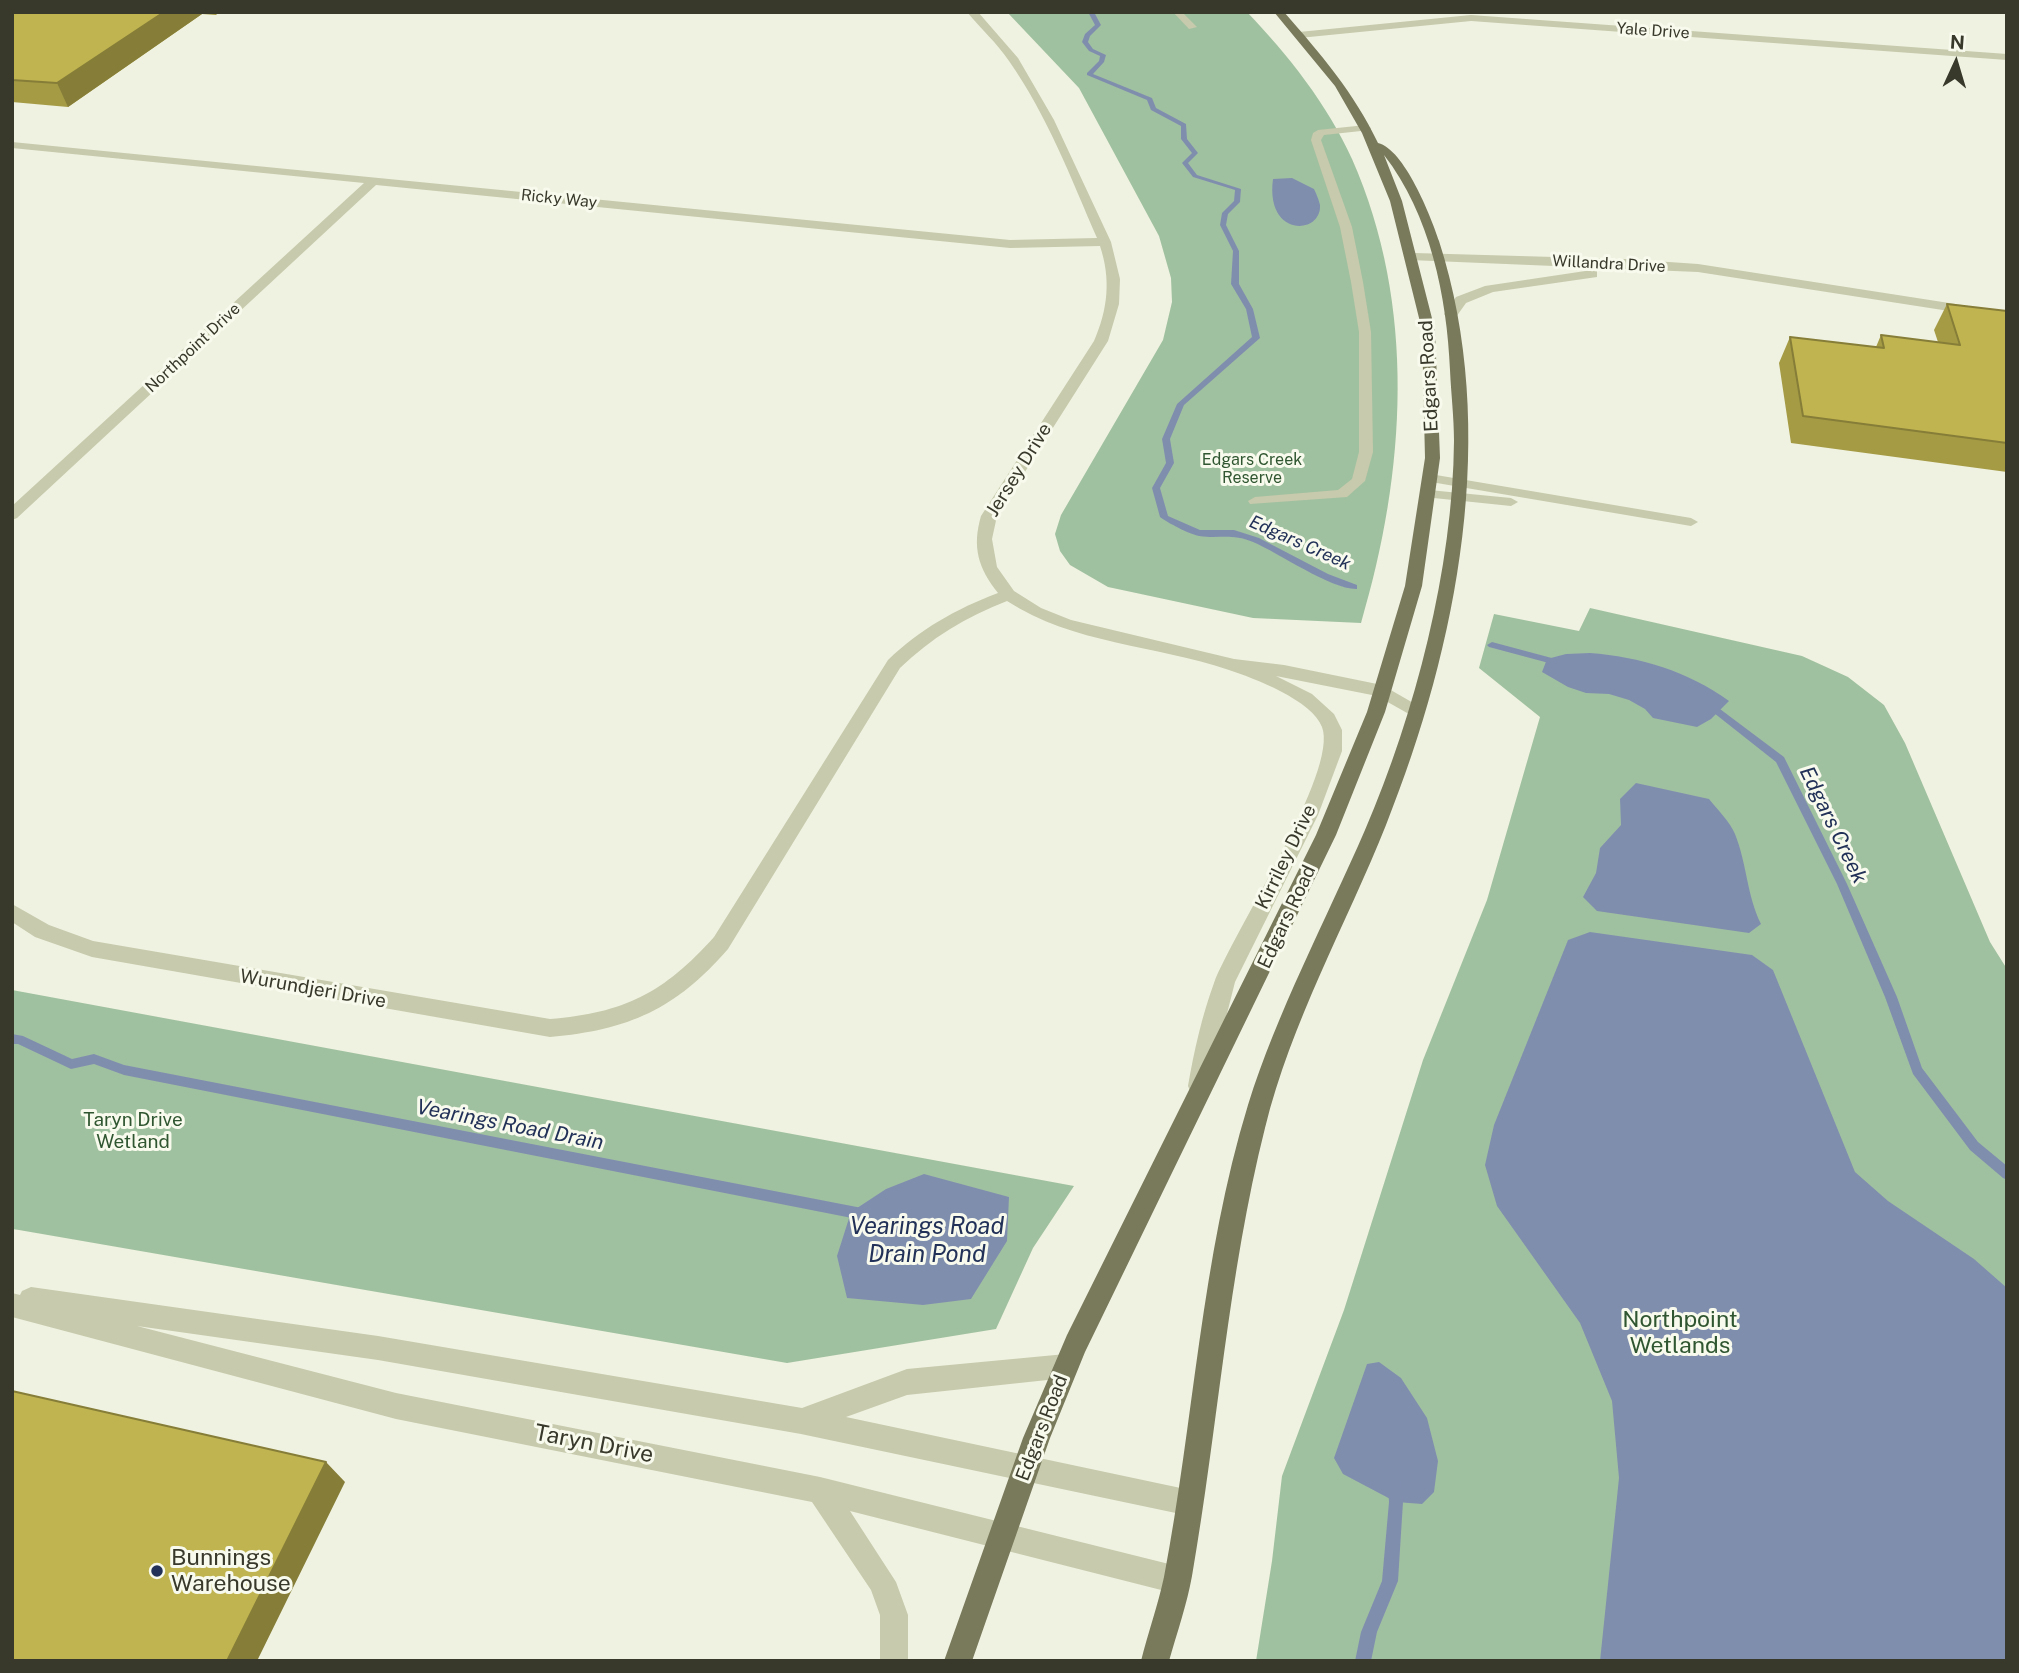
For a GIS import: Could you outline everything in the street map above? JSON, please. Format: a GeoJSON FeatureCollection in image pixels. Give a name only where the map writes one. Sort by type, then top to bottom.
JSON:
{"type":"FeatureCollection","features":[{"type":"Feature","properties":{"kind":"main road","name":"Edgars Road"},"geometry":{"type":"LineString","coordinates":[[1156,1661],[1177,1580],[1236,1201],[1260,1103],[1312,968],[1375,828],[1409,740],[1444,601],[1461,442],[1460,387],[1451,314],[1429,228],[1391,156],[1369,133],[1336,81],[1279,12]]}},
{"type":"Feature","properties":{"kind":"main road","name":"Edgars Road"},"geometry":{"type":"LineString","coordinates":[[958,1661],[1066,1366],[1304,881],[1357,766],[1412,599],[1429,494],[1433,442],[1429,334],[1406,230],[1369,133]]}},
{"type":"Feature","properties":{"kind":"street","name":"Jersey Drive"},"geometry":{"type":"LineString","coordinates":[[972,12],[986,24],[1025,74],[1105,242],[1114,265],[1115,281],[1110,321],[1101,341],[989,516],[982,536],[983,555],[991,575],[1008,595]]}},
{"type":"Feature","properties":{"kind":"street","name":"Yale Drive"},"geometry":{"type":"LineString","coordinates":[[1299,35],[1471,18],[2007,57]]}},
{"type":"Feature","properties":{"kind":"street","name":"Ricky Way"},"geometry":{"type":"LineString","coordinates":[[12,145],[1010,244],[1105,242]]}},
{"type":"Feature","properties":{"kind":"street","name":"Northpoint Drive"},"geometry":{"type":"LineString","coordinates":[[12,515],[373,181]]}},
{"type":"Feature","properties":{"kind":"street","name":"Willandra Drive"},"geometry":{"type":"LineString","coordinates":[[1415,263],[1803,283]]}},
{"type":"Feature","properties":{"kind":"street","name":"Willandra Drive"},"geometry":{"type":"LineString","coordinates":[[1440,264],[1625,263],[1698,268],[2007,316]]}},
{"type":"Feature","properties":{"kind":"street"},"geometry":{"type":"LineString","coordinates":[[1451,314],[1461,300],[1490,289],[1592,274]]}},
{"type":"Feature","properties":{"kind":"street","name":"Kirriley Drive"},"geometry":{"type":"LineString","coordinates":[[1008,595],[1035,612],[1066,624],[1234,665],[1284,671],[1382,691],[1416,712]]}},
{"type":"Feature","properties":{"kind":"street","name":"Wurundjeri Drive"},"geometry":{"type":"LineString","coordinates":[[12,912],[42,931],[92,949],[256,979],[550,1028],[582,1026],[621,1017],[663,998],[697,972],[721,943],[894,664],[916,642],[938,627],[970,609],[1008,595]]}},
{"type":"Feature","properties":{"kind":"street","name":"Kirriley Drive"},"geometry":{"type":"LineString","coordinates":[[1196,1100],[1204,1057],[1226,981],[1301,831],[1328,769],[1334,741],[1334,729],[1320,707],[1234,665]]}},
{"type":"Feature","properties":{"kind":"street"},"geometry":{"type":"LineString","coordinates":[[12,1296],[378,1348],[801,1421],[1190,1503]]}},
{"type":"Feature","properties":{"kind":"street","name":"Taryn Drive"},"geometry":{"type":"LineString","coordinates":[[12,1305],[396,1406],[820,1490],[1177,1580]]}},
{"type":"Feature","properties":{"kind":"street"},"geometry":{"type":"LineString","coordinates":[[801,1421],[906,1382],[1066,1366]]}},
{"type":"Feature","properties":{"kind":"street"},"geometry":{"type":"LineString","coordinates":[[820,1490],[882,1582],[894,1615],[894,1661]]}},
{"type":"Feature","properties":{"kind":"lane"},"geometry":{"type":"LineString","coordinates":[[1177,12],[1192,27]]}},
{"type":"Feature","properties":{"kind":"lane"},"geometry":{"type":"LineString","coordinates":[[1255,501],[1342,494],[1358,481],[1366,452],[1365,332],[1346,227],[1316,140],[1317,135],[1322,132],[1369,133]]}},
{"type":"Feature","properties":{"kind":"lane"},"geometry":{"type":"LineString","coordinates":[[1430,478],[1457,490]]}},
{"type":"Feature","properties":{"kind":"lane"},"geometry":{"type":"LineString","coordinates":[[1429,494],[1457,490],[1691,522]]}},
{"type":"Feature","properties":{"kind":"green space","name":"Edgars Creek Reserve"},"geometry":{"type":"Polygon","coordinates":[[[1007,12],[1247,12],[1292,63],[1331,119],[1352,159],[1373,215],[1387,272],[1395,331],[1398,390],[1395,449],[1388,507],[1361,623],[1253,618],[1108,587],[1070,565],[1060,551],[1055,534],[1061,515],[1163,340],[1172,302],[1171,278],[1159,236],[1079,88],[1007,12]]]}},
{"type":"Feature","properties":{"kind":"green space","name":"Northpoint Wetlands"},"geometry":{"type":"Polygon","coordinates":[[[1590,608],[1802,656],[1848,677],[1884,705],[1905,743],[1990,942],[2007,969],[2007,1661],[1256,1661],[1282,1476],[1344,1310],[1423,1060],[1487,900],[1540,717],[1479,668],[1494,614],[1579,631],[1590,608]]]}},
{"type":"Feature","properties":{"kind":"green space","name":"Taryn Drive Wetland"},"geometry":{"type":"Polygon","coordinates":[[[12,990],[1074,1186],[1033,1248],[996,1329],[787,1363],[12,1229],[12,990]]]}},
{"type":"Feature","properties":{"kind":"water"},"geometry":{"type":"Polygon","coordinates":[[[1292,178],[1314,189],[1320,203],[1318,215],[1304,226],[1285,221],[1277,212],[1273,198],[1273,179],[1292,178]]]}},
{"type":"Feature","properties":{"kind":"water"},"geometry":{"type":"Polygon","coordinates":[[[1590,653],[1663,667],[1697,681],[1729,701],[1711,719],[1697,727],[1653,718],[1645,709],[1629,700],[1609,694],[1586,693],[1568,687],[1542,672],[1547,659],[1566,654],[1590,653]]]}},
{"type":"Feature","properties":{"kind":"water"},"geometry":{"type":"Polygon","coordinates":[[[1636,783],[1709,799],[1735,834],[1761,924],[1749,933],[1597,911],[1583,897],[1596,873],[1600,848],[1621,825],[1620,799],[1636,783]]]}},
{"type":"Feature","properties":{"kind":"water"},"geometry":{"type":"Polygon","coordinates":[[[1590,932],[1752,955],[1773,970],[1855,1172],[1888,1201],[1974,1259],[2007,1288],[2007,1661],[1600,1661],[1619,1478],[1612,1401],[1580,1323],[1497,1206],[1485,1165],[1494,1125],[1568,940],[1590,932]]]}},
{"type":"Feature","properties":{"kind":"water","name":"Vearings Road Drain Pond"},"geometry":{"type":"Polygon","coordinates":[[[924,1174],[1009,1197],[1007,1241],[971,1299],[923,1305],[847,1298],[837,1256],[851,1212],[886,1189],[924,1174]]]}},
{"type":"Feature","properties":{"kind":"water"},"geometry":{"type":"Polygon","coordinates":[[[1379,1362],[1401,1378],[1427,1418],[1438,1461],[1434,1492],[1422,1504],[1396,1502],[1343,1474],[1334,1458],[1367,1364],[1379,1362]]]}},
{"type":"Feature","properties":{"kind":"building"},"geometry":{"type":"Polygon","coordinates":[[[12,12],[164,12],[57,83],[12,80],[12,12]]]}},
{"type":"Feature","properties":{"kind":"building"},"geometry":{"type":"Polygon","coordinates":[[[1947,304],[2007,311],[2007,443],[1803,416],[1790,337],[1884,348],[1881,335],[1960,345],[1947,304]]]}},
{"type":"Feature","properties":{"kind":"building","name":"Bunnings Warehouse"},"geometry":{"type":"Polygon","coordinates":[[[12,1391],[326,1462],[227,1661],[12,1661],[12,1391]]]}},
{"type":"Feature","properties":{"kind":"waterway","name":"Edgars Creek"},"geometry":{"type":"LineString","coordinates":[[1091,12],[1098,25],[1087,35],[1085,42],[1091,50],[1103,55],[1102,61],[1089,74],[1150,99],[1153,109],[1184,125],[1184,139],[1195,153],[1185,163],[1195,176],[1238,189],[1237,202],[1225,213],[1223,225],[1236,251],[1235,284],[1250,309],[1256,338],[1181,404],[1166,439],[1170,463],[1156,488],[1164,517],[1199,533],[1234,533],[1256,540],[1325,576],[1354,587]]}},
{"type":"Feature","properties":{"kind":"waterway","name":"Edgars Creek"},"geometry":{"type":"LineString","coordinates":[[1492,645],[1560,663]]}},
{"type":"Feature","properties":{"kind":"waterway","name":"Edgars Creek"},"geometry":{"type":"LineString","coordinates":[[1703,706],[1717,711],[1780,760],[1842,884],[1891,997],[1917,1070],[1974,1146],[2007,1174]]}},
{"type":"Feature","properties":{"kind":"waterway","name":"Vearings Road Drain"},"geometry":{"type":"LineString","coordinates":[[12,1039],[19,1039],[71,1064],[94,1059],[124,1070],[862,1214]]}},
{"type":"Feature","properties":{"kind":"waterway","name":"Vearings Road Drain"},"geometry":{"type":"LineString","coordinates":[[1363,1661],[1369,1632],[1390,1581],[1395,1488]]}},
{"type":"Feature","properties":{"kind":"place","name":"Bunnings Warehouse"},"geometry":{"type":"Point","coordinates":[157,1571]}}]}
